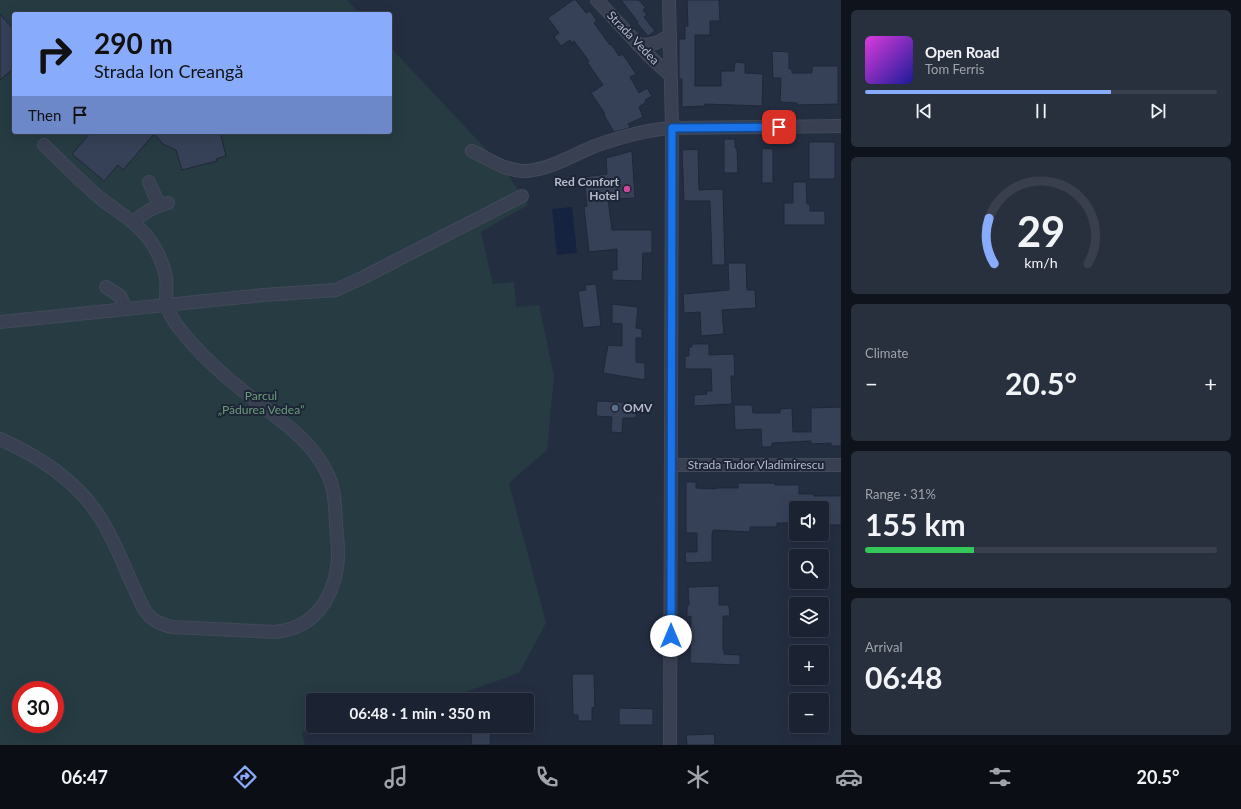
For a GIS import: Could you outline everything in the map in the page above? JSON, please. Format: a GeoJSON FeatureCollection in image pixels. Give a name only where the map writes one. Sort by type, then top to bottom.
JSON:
{"type":"FeatureCollection","features":[{"type":"Feature","properties":{"kind":"street","name":"Strada Vedea"},"geometry":{"type":"LineString","coordinates":[[597,0],[638,45],[670,75]]}},
{"type":"Feature","properties":{"kind":"street"},"geometry":{"type":"LineString","coordinates":[[669,0],[672,128],[670,745]]}},
{"type":"Feature","properties":{"kind":"street"},"geometry":{"type":"LineString","coordinates":[[638,45],[651,45],[660,42],[670,35]]}},
{"type":"Feature","properties":{"kind":"street"},"geometry":{"type":"LineString","coordinates":[[472,151],[502,166],[515,170],[534,170],[560,162],[595,146],[624,136],[650,130],[672,128],[841,126]]}},
{"type":"Feature","properties":{"kind":"street"},"geometry":{"type":"LineString","coordinates":[[0,439],[44,463],[76,486],[95,510],[110,536],[144,609],[155,621],[172,627],[275,632],[288,631],[300,626],[312,618],[322,607],[331,592],[338,571],[339,556],[334,495],[327,472],[319,457],[306,442],[288,426],[222,374],[202,355],[178,327],[166,305],[166,278],[162,263],[151,241],[134,222],[100,198],[44,144]]}},
{"type":"Feature","properties":{"kind":"street"},"geometry":{"type":"LineString","coordinates":[[134,222],[141,215],[164,204],[150,182]]}},
{"type":"Feature","properties":{"kind":"street"},"geometry":{"type":"LineString","coordinates":[[0,322],[263,295],[336,290],[364,278],[522,196]]}},
{"type":"Feature","properties":{"kind":"street"},"geometry":{"type":"LineString","coordinates":[[106,287],[120,296],[126,309]]}},
{"type":"Feature","properties":{"kind":"street","name":"Strada Tudor Vladimirescu"},"geometry":{"type":"LineString","coordinates":[[671,465],[841,465]]}},
{"type":"Feature","properties":{"kind":"green space","name":"Parcul „Pădurea Vedea”"},"geometry":{"type":"Polygon","coordinates":[[[0,0],[347,0],[358,12],[12,12],[12,134],[392,134],[392,49],[502,166],[528,205],[481,232],[493,284],[514,282],[516,307],[539,305],[554,376],[547,450],[509,483],[546,623],[519,673],[462,693],[306,693],[306,732],[302,732],[305,745],[0,745],[0,0]]]}},
{"type":"Feature","properties":{"kind":"water"},"geometry":{"type":"Polygon","coordinates":[[[572,207],[577,253],[557,255],[552,209],[572,207]]]}},
{"type":"Feature","properties":{"kind":"building"},"geometry":{"type":"Polygon","coordinates":[[[573,0],[576,0],[586,13],[590,11],[597,21],[594,23],[610,45],[611,44],[619,56],[622,54],[626,59],[636,74],[630,77],[639,93],[647,88],[652,96],[645,100],[646,102],[639,107],[643,117],[628,124],[630,127],[629,128],[614,132],[604,115],[605,114],[591,93],[603,85],[587,62],[589,61],[574,41],[571,43],[570,40],[561,46],[554,37],[559,33],[548,18],[573,0]]]}},
{"type":"Feature","properties":{"kind":"building"},"geometry":{"type":"Polygon","coordinates":[[[621,0],[639,0],[646,8],[643,10],[647,15],[644,17],[655,31],[648,36],[621,0]]]}},
{"type":"Feature","properties":{"kind":"building"},"geometry":{"type":"Polygon","coordinates":[[[687,0],[719,0],[720,21],[710,21],[710,35],[695,35],[695,86],[721,86],[721,71],[734,71],[735,62],[745,63],[745,73],[763,74],[762,106],[705,104],[705,106],[682,107],[682,79],[679,79],[679,39],[685,39],[685,26],[688,26],[687,0]]]}},
{"type":"Feature","properties":{"kind":"building"},"geometry":{"type":"Polygon","coordinates":[[[0,14],[12,28],[12,70],[0,80],[0,14]]]}},
{"type":"Feature","properties":{"kind":"building"},"geometry":{"type":"Polygon","coordinates":[[[772,51],[789,52],[789,69],[792,69],[792,73],[812,73],[812,66],[838,66],[838,104],[797,105],[797,103],[780,102],[781,78],[773,78],[772,51]]]}},
{"type":"Feature","properties":{"kind":"building"},"geometry":{"type":"Polygon","coordinates":[[[89,134],[154,134],[123,170],[118,165],[104,181],[72,154],[89,134]]]}},
{"type":"Feature","properties":{"kind":"building"},"geometry":{"type":"Polygon","coordinates":[[[154,134],[220,134],[226,156],[216,159],[217,161],[182,170],[176,150],[163,144],[154,134]]]}},
{"type":"Feature","properties":{"kind":"building"},"geometry":{"type":"Polygon","coordinates":[[[724,139],[735,139],[735,148],[737,148],[738,173],[724,173],[724,139]]]}},
{"type":"Feature","properties":{"kind":"building"},"geometry":{"type":"Polygon","coordinates":[[[809,142],[835,142],[835,179],[809,179],[809,142]]]}},
{"type":"Feature","properties":{"kind":"building"},"geometry":{"type":"Polygon","coordinates":[[[762,148],[773,149],[773,183],[762,183],[762,148]]]}},
{"type":"Feature","properties":{"kind":"building"},"geometry":{"type":"Polygon","coordinates":[[[698,149],[699,190],[723,189],[725,265],[712,265],[710,201],[684,201],[682,150],[698,149]]]}},
{"type":"Feature","properties":{"kind":"building"},"geometry":{"type":"Polygon","coordinates":[[[632,151],[635,198],[608,199],[612,230],[652,230],[652,253],[643,253],[642,281],[612,280],[612,270],[617,270],[617,249],[589,252],[584,207],[587,206],[584,177],[607,174],[606,158],[632,151]]]}},
{"type":"Feature","properties":{"kind":"building"},"geometry":{"type":"Polygon","coordinates":[[[793,182],[806,182],[807,204],[810,204],[810,211],[825,211],[825,225],[784,225],[784,203],[793,203],[793,182]]]}},
{"type":"Feature","properties":{"kind":"building"},"geometry":{"type":"Polygon","coordinates":[[[728,263],[746,263],[747,290],[755,290],[756,308],[722,310],[724,334],[701,336],[700,312],[684,313],[683,294],[729,290],[728,263]]]}},
{"type":"Feature","properties":{"kind":"building"},"geometry":{"type":"Polygon","coordinates":[[[596,284],[601,326],[583,328],[578,291],[586,290],[585,285],[596,284]]]}},
{"type":"Feature","properties":{"kind":"building"},"geometry":{"type":"Polygon","coordinates":[[[612,304],[638,307],[636,328],[642,329],[642,338],[636,338],[636,362],[645,363],[645,380],[603,373],[608,345],[622,346],[622,324],[612,323],[612,304]]]}},
{"type":"Feature","properties":{"kind":"building"},"geometry":{"type":"Polygon","coordinates":[[[692,344],[709,344],[709,355],[734,354],[735,376],[731,376],[732,404],[694,406],[694,395],[707,394],[706,391],[712,391],[711,369],[685,369],[685,356],[689,356],[689,347],[692,347],[692,344]]]}},
{"type":"Feature","properties":{"kind":"building"},"geometry":{"type":"Polygon","coordinates":[[[597,401],[637,403],[636,418],[623,418],[622,433],[611,432],[612,417],[596,416],[597,401]]]}},
{"type":"Feature","properties":{"kind":"building"},"geometry":{"type":"Polygon","coordinates":[[[734,405],[752,405],[753,413],[780,413],[780,409],[792,408],[793,432],[811,432],[811,408],[841,407],[841,446],[831,446],[831,443],[811,444],[811,441],[772,443],[772,447],[762,447],[761,429],[735,430],[734,405]]]}},
{"type":"Feature","properties":{"kind":"building"},"geometry":{"type":"Polygon","coordinates":[[[686,482],[696,482],[696,488],[715,489],[738,488],[738,483],[775,483],[775,485],[799,485],[799,494],[814,494],[814,496],[841,496],[841,525],[829,525],[829,501],[789,501],[789,523],[777,523],[777,527],[750,527],[750,532],[713,530],[712,562],[686,563],[685,552],[697,552],[697,533],[686,533],[686,482]]]}},
{"type":"Feature","properties":{"kind":"building"},"geometry":{"type":"Polygon","coordinates":[[[719,586],[719,605],[729,605],[730,616],[723,616],[724,654],[740,655],[740,665],[690,663],[691,616],[687,617],[687,605],[689,605],[688,587],[719,586]]]}},
{"type":"Feature","properties":{"kind":"building"},"geometry":{"type":"Polygon","coordinates":[[[572,674],[594,674],[595,707],[592,708],[592,721],[578,721],[578,715],[573,715],[572,674]]]}},
{"type":"Feature","properties":{"kind":"building"},"geometry":{"type":"Polygon","coordinates":[[[619,708],[653,709],[653,725],[619,725],[619,708]]]}},
{"type":"Feature","properties":{"kind":"building"},"geometry":{"type":"Polygon","coordinates":[[[472,733],[491,733],[490,745],[471,745],[472,733]]]}},
{"type":"Feature","properties":{"kind":"building"},"geometry":{"type":"Polygon","coordinates":[[[714,734],[715,745],[687,745],[686,735],[714,734]]]}},
{"type":"Feature","properties":{"kind":"place","name":"Red Confort Hotel"},"geometry":{"type":"Point","coordinates":[627,189]}},
{"type":"Feature","properties":{"kind":"place","name":"OMV"},"geometry":{"type":"Point","coordinates":[615,408]}},
{"type":"Feature","properties":{"kind":"route"},"geometry":{"type":"LineString","coordinates":[[671,636],[672,128],[779,127]]}}]}
